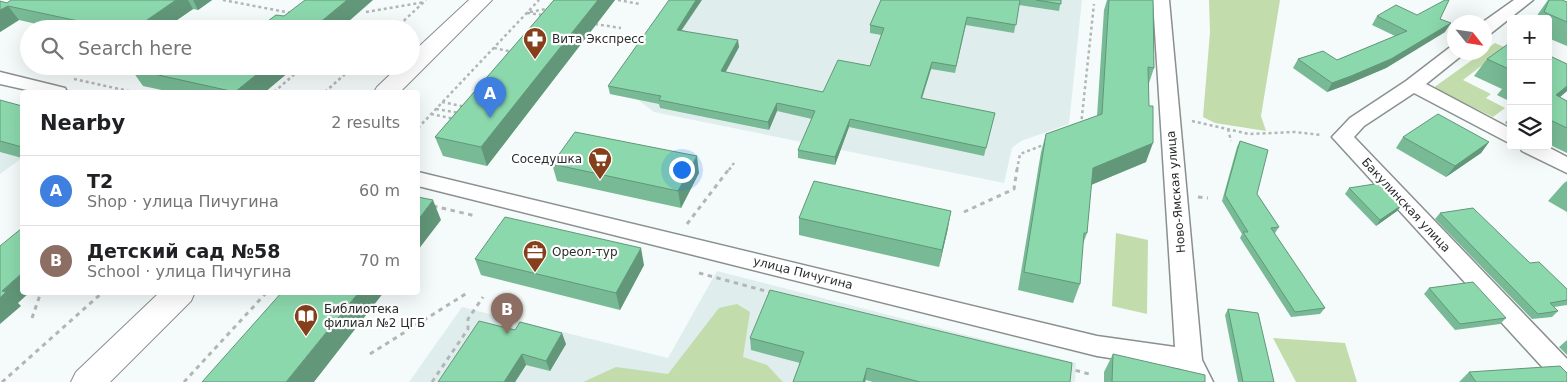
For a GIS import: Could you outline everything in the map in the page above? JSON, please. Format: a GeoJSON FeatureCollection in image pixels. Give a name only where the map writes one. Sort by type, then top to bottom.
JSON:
{"type":"FeatureCollection","features":[{"type":"Feature","properties":{"kind":"main road"},"geometry":{"type":"LineString","coordinates":[[420,59],[481,0]]}},
{"type":"Feature","properties":{"kind":"main road"},"geometry":{"type":"LineString","coordinates":[[388,90],[404,75]]}},
{"type":"Feature","properties":{"kind":"main road"},"geometry":{"type":"LineString","coordinates":[[88,382],[177,295]]}},
{"type":"Feature","properties":{"kind":"street","name":"Ново-Ямская улица"},"geometry":{"type":"LineString","coordinates":[[1162,0],[1161,14],[1169,116],[1195,371]]}},
{"type":"Feature","properties":{"kind":"street"},"geometry":{"type":"LineString","coordinates":[[1492,24],[1525,0]]}},
{"type":"Feature","properties":{"kind":"street"},"geometry":{"type":"LineString","coordinates":[[1342,137],[1357,122],[1413,85],[1447,58]]}},
{"type":"Feature","properties":{"kind":"street"},"geometry":{"type":"LineString","coordinates":[[0,78],[50,90]]}},
{"type":"Feature","properties":{"kind":"street"},"geometry":{"type":"LineString","coordinates":[[1413,85],[1507,134]]}},
{"type":"Feature","properties":{"kind":"street","name":"Бакулинская улица"},"geometry":{"type":"LineString","coordinates":[[1342,137],[1567,376]]}},
{"type":"Feature","properties":{"kind":"street"},"geometry":{"type":"LineString","coordinates":[[1537,150],[1567,166]]}},
{"type":"Feature","properties":{"kind":"street","name":"улица Пичугина"},"geometry":{"type":"LineString","coordinates":[[420,179],[1195,371]]}},
{"type":"Feature","properties":{"kind":"path"},"geometry":{"type":"LineString","coordinates":[[223,0],[299,14]]}},
{"type":"Feature","properties":{"kind":"path"},"geometry":{"type":"LineString","coordinates":[[420,126],[539,0]]}},
{"type":"Feature","properties":{"kind":"path"},"geometry":{"type":"LineString","coordinates":[[618,0],[640,4]]}},
{"type":"Feature","properties":{"kind":"path"},"geometry":{"type":"LineString","coordinates":[[366,12],[426,1]]}},
{"type":"Feature","properties":{"kind":"path"},"geometry":{"type":"LineString","coordinates":[[405,20],[426,1]]}},
{"type":"Feature","properties":{"kind":"path"},"geometry":{"type":"LineString","coordinates":[[1080,131],[1094,4]]}},
{"type":"Feature","properties":{"kind":"path"},"geometry":{"type":"LineString","coordinates":[[527,13],[554,7]]}},
{"type":"Feature","properties":{"kind":"path"},"geometry":{"type":"LineString","coordinates":[[527,13],[546,16]]}},
{"type":"Feature","properties":{"kind":"path"},"geometry":{"type":"LineString","coordinates":[[593,23],[621,28]]}},
{"type":"Feature","properties":{"kind":"path"},"geometry":{"type":"LineString","coordinates":[[494,48],[519,53]]}},
{"type":"Feature","properties":{"kind":"path"},"geometry":{"type":"LineString","coordinates":[[276,90],[294,75]]}},
{"type":"Feature","properties":{"kind":"path"},"geometry":{"type":"LineString","coordinates":[[327,90],[344,75]]}},
{"type":"Feature","properties":{"kind":"path"},"geometry":{"type":"LineString","coordinates":[[442,102],[469,108]]}},
{"type":"Feature","properties":{"kind":"path"},"geometry":{"type":"LineString","coordinates":[[436,109],[464,114]]}},
{"type":"Feature","properties":{"kind":"path"},"geometry":{"type":"LineString","coordinates":[[431,114],[459,119]]}},
{"type":"Feature","properties":{"kind":"path"},"geometry":{"type":"LineString","coordinates":[[1169,116],[1249,134],[1295,132],[1342,137]]}},
{"type":"Feature","properties":{"kind":"path"},"geometry":{"type":"LineString","coordinates":[[1228,129],[1231,141]]}},
{"type":"Feature","properties":{"kind":"path"},"geometry":{"type":"LineString","coordinates":[[964,212],[1014,189],[1020,154],[1054,140]]}},
{"type":"Feature","properties":{"kind":"path"},"geometry":{"type":"LineString","coordinates":[[673,241],[734,163]]}},
{"type":"Feature","properties":{"kind":"path"},"geometry":{"type":"LineString","coordinates":[[426,204],[476,216]]}},
{"type":"Feature","properties":{"kind":"path"},"geometry":{"type":"LineString","coordinates":[[698,273],[777,294]]}},
{"type":"Feature","properties":{"kind":"path"},"geometry":{"type":"LineString","coordinates":[[370,354],[467,293]]}},
{"type":"Feature","properties":{"kind":"path"},"geometry":{"type":"LineString","coordinates":[[32,318],[40,295]]}},
{"type":"Feature","properties":{"kind":"path"},"geometry":{"type":"LineString","coordinates":[[2,382],[100,295]]}},
{"type":"Feature","properties":{"kind":"path"},"geometry":{"type":"LineString","coordinates":[[184,382],[264,295]]}},
{"type":"Feature","properties":{"kind":"path"},"geometry":{"type":"LineString","coordinates":[[432,382],[468,329],[468,319],[483,297]]}},
{"type":"Feature","properties":{"kind":"path"},"geometry":{"type":"LineString","coordinates":[[1065,368],[1093,375]]}},
{"type":"Feature","properties":{"kind":"shaded area"},"geometry":{"type":"Polygon","coordinates":[[[675,0],[1082,0],[1069,124],[1021,141],[1012,148],[1004,183],[654,112],[637,99],[610,94],[675,0]]]}},
{"type":"Feature","properties":{"kind":"shaded area"},"geometry":{"type":"Polygon","coordinates":[[[0,102],[20,107],[20,159],[0,174],[0,102]]]}},
{"type":"Feature","properties":{"kind":"shaded area"},"geometry":{"type":"Polygon","coordinates":[[[717,271],[1076,363],[1075,382],[409,382],[462,307],[668,358],[717,271]]]}},
{"type":"Feature","properties":{"kind":"green space"},"geometry":{"type":"Polygon","coordinates":[[[1209,0],[1280,0],[1261,116],[1266,131],[1215,123],[1203,117],[1210,32],[1209,0]]]}},
{"type":"Feature","properties":{"kind":"green space"},"geometry":{"type":"Polygon","coordinates":[[[1495,43],[1507,48],[1507,52],[1492,58],[1492,45],[1495,43]]]}},
{"type":"Feature","properties":{"kind":"green space"},"geometry":{"type":"Polygon","coordinates":[[[1473,60],[1489,60],[1463,80],[1491,94],[1486,98],[1505,108],[1493,117],[1433,88],[1473,60]]]}},
{"type":"Feature","properties":{"kind":"green space"},"geometry":{"type":"Polygon","coordinates":[[[1116,233],[1148,240],[1147,314],[1112,306],[1116,233]]]}},
{"type":"Feature","properties":{"kind":"green space"},"geometry":{"type":"Polygon","coordinates":[[[737,304],[750,312],[743,357],[767,365],[783,382],[583,382],[616,367],[668,374],[719,308],[737,304]]]}},
{"type":"Feature","properties":{"kind":"green space"},"geometry":{"type":"Polygon","coordinates":[[[1273,338],[1345,343],[1357,382],[1296,382],[1273,338]]]}},
{"type":"Feature","properties":{"kind":"building"},"geometry":{"type":"Polygon","coordinates":[[[11,0],[176,0],[147,20],[74,20],[8,6],[0,10],[0,1],[7,3],[11,0]]]}},
{"type":"Feature","properties":{"kind":"building"},"geometry":{"type":"Polygon","coordinates":[[[305,0],[347,0],[323,20],[269,20],[276,15],[284,16],[305,0]]]}},
{"type":"Feature","properties":{"kind":"building"},"geometry":{"type":"Polygon","coordinates":[[[554,0],[598,0],[481,147],[435,137],[554,0]]]}},
{"type":"Feature","properties":{"kind":"building"},"geometry":{"type":"Polygon","coordinates":[[[669,0],[696,0],[677,30],[738,40],[721,71],[823,92],[838,60],[870,66],[884,28],[870,25],[881,0],[1020,0],[1016,25],[967,17],[956,66],[932,62],[921,98],[995,113],[986,148],[850,119],[835,157],[798,150],[815,111],[777,103],[768,122],[659,100],[661,96],[608,86],[669,0]]]}},
{"type":"Feature","properties":{"kind":"building"},"geometry":{"type":"Polygon","coordinates":[[[1036,0],[1061,0],[1061,4],[1036,0]]]}},
{"type":"Feature","properties":{"kind":"building"},"geometry":{"type":"Polygon","coordinates":[[[1109,0],[1153,0],[1154,68],[1148,67],[1149,106],[1153,106],[1153,143],[1093,168],[1087,233],[1084,233],[1080,284],[1024,272],[1046,134],[1102,114],[1109,0]]]}},
{"type":"Feature","properties":{"kind":"building"},"geometry":{"type":"Polygon","coordinates":[[[1445,0],[1449,0],[1440,19],[1447,22],[1447,25],[1391,59],[1351,76],[1332,83],[1298,59],[1323,51],[1337,60],[1407,31],[1377,16],[1396,5],[1417,15],[1445,0]]]}},
{"type":"Feature","properties":{"kind":"building"},"geometry":{"type":"Polygon","coordinates":[[[1549,0],[1567,2],[1567,22],[1552,15],[1544,12],[1549,0]]]}},
{"type":"Feature","properties":{"kind":"building"},"geometry":{"type":"Polygon","coordinates":[[[1507,45],[1507,68],[1489,60],[1492,60],[1492,55],[1507,45]]]}},
{"type":"Feature","properties":{"kind":"building"},"geometry":{"type":"Polygon","coordinates":[[[1552,57],[1567,64],[1567,86],[1556,95],[1567,101],[1567,128],[1552,121],[1552,57]]]}},
{"type":"Feature","properties":{"kind":"building"},"geometry":{"type":"Polygon","coordinates":[[[158,75],[256,75],[237,90],[226,90],[158,75]]]}},
{"type":"Feature","properties":{"kind":"building"},"geometry":{"type":"Polygon","coordinates":[[[0,100],[20,105],[20,146],[0,141],[0,100]]]}},
{"type":"Feature","properties":{"kind":"building"},"geometry":{"type":"Polygon","coordinates":[[[1438,114],[1489,142],[1455,166],[1403,137],[1438,114]]]}},
{"type":"Feature","properties":{"kind":"building"},"geometry":{"type":"Polygon","coordinates":[[[575,132],[697,156],[678,191],[552,164],[575,132]]]}},
{"type":"Feature","properties":{"kind":"building"},"geometry":{"type":"Polygon","coordinates":[[[1240,141],[1268,150],[1257,194],[1279,227],[1271,228],[1325,308],[1295,312],[1243,232],[1248,232],[1225,195],[1240,141]]]}},
{"type":"Feature","properties":{"kind":"building"},"geometry":{"type":"Polygon","coordinates":[[[814,181],[951,211],[942,250],[799,218],[814,181]]]}},
{"type":"Feature","properties":{"kind":"building"},"geometry":{"type":"Polygon","coordinates":[[[1381,183],[1402,205],[1380,220],[1349,188],[1381,183]]]}},
{"type":"Feature","properties":{"kind":"building"},"geometry":{"type":"Polygon","coordinates":[[[420,197],[433,200],[420,217],[420,197]]]}},
{"type":"Feature","properties":{"kind":"building"},"geometry":{"type":"Polygon","coordinates":[[[1473,208],[1530,263],[1539,262],[1567,289],[1567,300],[1550,303],[1558,311],[1538,314],[1440,213],[1473,208]]]}},
{"type":"Feature","properties":{"kind":"building"},"geometry":{"type":"Polygon","coordinates":[[[505,217],[641,248],[616,293],[475,259],[505,217]]]}},
{"type":"Feature","properties":{"kind":"building"},"geometry":{"type":"Polygon","coordinates":[[[20,230],[20,275],[2,291],[6,292],[0,298],[0,246],[20,230]]]}},
{"type":"Feature","properties":{"kind":"building"},"geometry":{"type":"Polygon","coordinates":[[[1473,282],[1506,318],[1460,324],[1429,288],[1473,282]]]}},
{"type":"Feature","properties":{"kind":"building"},"geometry":{"type":"Polygon","coordinates":[[[770,290],[1072,363],[1070,382],[920,382],[867,368],[863,382],[793,382],[804,352],[750,338],[770,290]]]}},
{"type":"Feature","properties":{"kind":"building"},"geometry":{"type":"Polygon","coordinates":[[[279,295],[357,295],[286,382],[202,382],[279,295]]]}},
{"type":"Feature","properties":{"kind":"building"},"geometry":{"type":"Polygon","coordinates":[[[1228,309],[1258,313],[1274,382],[1243,382],[1228,309]]]}},
{"type":"Feature","properties":{"kind":"building"},"geometry":{"type":"Polygon","coordinates":[[[479,321],[515,330],[520,322],[562,333],[546,361],[522,354],[504,382],[438,382],[479,321]]]}},
{"type":"Feature","properties":{"kind":"building"},"geometry":{"type":"Polygon","coordinates":[[[1113,354],[1205,375],[1205,382],[1112,382],[1113,354]]]}},
{"type":"Feature","properties":{"kind":"building"},"geometry":{"type":"Polygon","coordinates":[[[1560,366],[1567,373],[1567,382],[1476,382],[1469,372],[1560,366]]]}},
{"type":"Feature","properties":{"kind":"place","name":"Вита Экспресс"},"geometry":{"type":"Point","coordinates":[535,60]}},
{"type":"Feature","properties":{"kind":"place","name":"T2"},"geometry":{"type":"Point","coordinates":[490,118]}},
{"type":"Feature","properties":{"kind":"place","name":"Соседушка"},"geometry":{"type":"Point","coordinates":[600,180]}},
{"type":"Feature","properties":{"kind":"place","name":"Ореол-тур"},"geometry":{"type":"Point","coordinates":[535,273]}},
{"type":"Feature","properties":{"kind":"place","name":"Детский сад №58"},"geometry":{"type":"Point","coordinates":[507,334]}},
{"type":"Feature","properties":{"kind":"place","name":"Библиотека филиал №2 ЦГБ"},"geometry":{"type":"Point","coordinates":[306,337]}}]}
